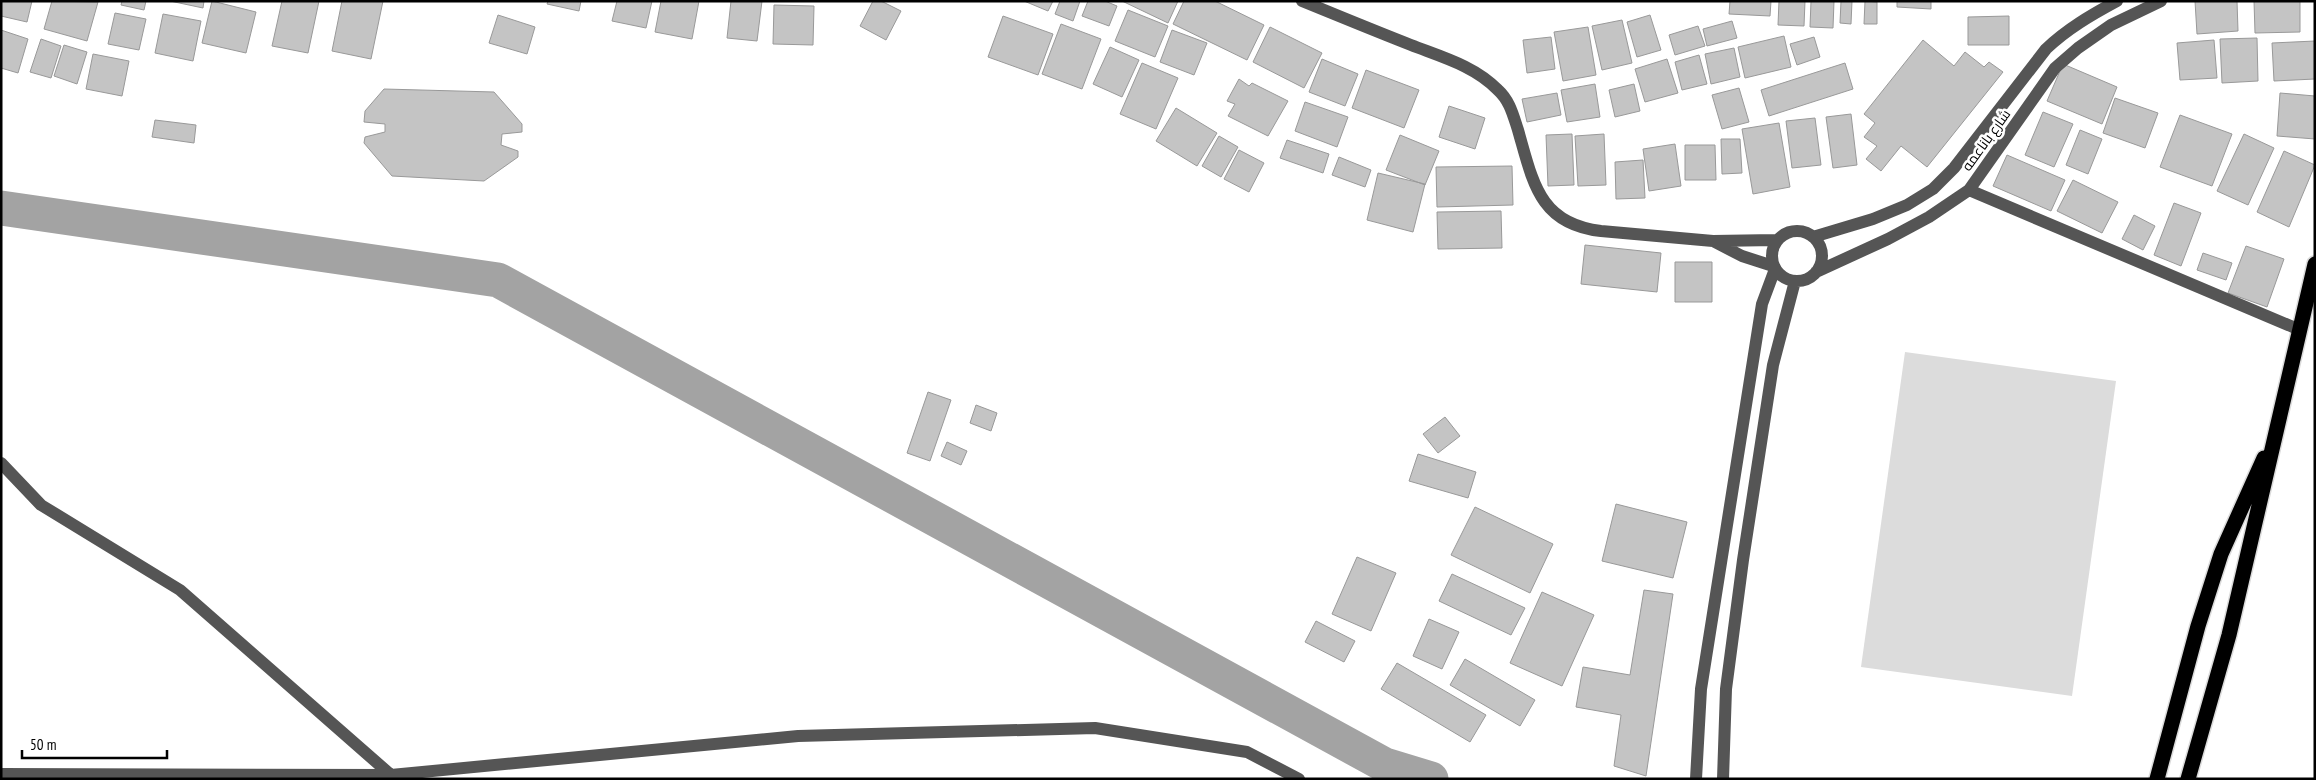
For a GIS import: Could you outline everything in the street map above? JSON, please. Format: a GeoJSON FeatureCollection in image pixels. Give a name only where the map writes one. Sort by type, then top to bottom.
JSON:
{"type":"FeatureCollection","features":[{"type":"Feature","properties":{"kind":"highway"},"geometry":{"type":"LineString","coordinates":[[2188,779],[2229,635],[2315,264]]}},
{"type":"Feature","properties":{"kind":"highway"},"geometry":{"type":"LineString","coordinates":[[2157,779],[2198,626],[2221,554],[2279,425]]}},
{"type":"Feature","properties":{"kind":"street"},"geometry":{"type":"LineString","coordinates":[[1302,1],[1472,69],[1499,90],[1511,107],[1538,193],[1552,211],[1571,224],[1586,230],[1713,241],[1776,240]]}},
{"type":"Feature","properties":{"kind":"street","name":"شارع باناعمه"},"geometry":{"type":"LineString","coordinates":[[1813,237],[1873,219],[1907,205],[1933,189],[1954,168],[2046,49],[2082,20],[2117,1]]}},
{"type":"Feature","properties":{"kind":"street","name":"شارع باناعمه"},"geometry":{"type":"LineString","coordinates":[[1816,272],[1913,226],[1969,190],[2055,68],[2078,48],[2111,25],[2161,1]]}},
{"type":"Feature","properties":{"kind":"street"},"geometry":{"type":"LineString","coordinates":[[1969,190],[2300,330]]}},
{"type":"Feature","properties":{"kind":"street"},"geometry":{"type":"LineString","coordinates":[[1696,779],[1701,689],[1762,304],[1774,268],[1772,248],[1776,240],[1781,236],[1794,230],[1801,231],[1813,237],[1821,250],[1822,258],[1816,272],[1810,277],[1794,281],[1780,275],[1774,268],[1742,256],[1713,241]]}},
{"type":"Feature","properties":{"kind":"street"},"geometry":{"type":"LineString","coordinates":[[1723,779],[1726,689],[1750,512],[1773,365],[1794,281]]}},
{"type":"Feature","properties":{"kind":"street"},"geometry":{"type":"LineString","coordinates":[[1,463],[41,505],[180,590],[391,774]]}},
{"type":"Feature","properties":{"kind":"street"},"geometry":{"type":"LineString","coordinates":[[1729,508],[1750,512]]}},
{"type":"Feature","properties":{"kind":"street"},"geometry":{"type":"LineString","coordinates":[[1,774],[391,774],[798,736],[1095,728],[1247,752],[1299,779]]}},
{"type":"Feature","properties":{"kind":"shaded area"},"geometry":{"type":"Polygon","coordinates":[[[1905,352],[2116,381],[2072,696],[1861,667],[1905,352]]]}},
{"type":"Feature","properties":{"kind":"building"},"geometry":{"type":"Polygon","coordinates":[[[1,1],[32,1],[27,22],[1,16],[1,1]]]}},
{"type":"Feature","properties":{"kind":"building"},"geometry":{"type":"Polygon","coordinates":[[[52,1],[98,2],[87,41],[44,29],[52,1]]]}},
{"type":"Feature","properties":{"kind":"building"},"geometry":{"type":"Polygon","coordinates":[[[122,1],[146,1],[144,10],[121,5],[122,1]]]}},
{"type":"Feature","properties":{"kind":"building"},"geometry":{"type":"Polygon","coordinates":[[[170,1],[204,1],[203,8],[170,1]]]}},
{"type":"Feature","properties":{"kind":"building"},"geometry":{"type":"Polygon","coordinates":[[[212,1],[256,12],[246,53],[202,43],[212,1]]]}},
{"type":"Feature","properties":{"kind":"building"},"geometry":{"type":"Polygon","coordinates":[[[282,1],[319,1],[308,53],[272,46],[282,1]]]}},
{"type":"Feature","properties":{"kind":"building"},"geometry":{"type":"Polygon","coordinates":[[[342,1],[383,1],[371,59],[332,51],[342,1]]]}},
{"type":"Feature","properties":{"kind":"building"},"geometry":{"type":"Polygon","coordinates":[[[548,1],[581,1],[579,11],[547,4],[548,1]]]}},
{"type":"Feature","properties":{"kind":"building"},"geometry":{"type":"Polygon","coordinates":[[[617,1],[652,1],[646,28],[612,21],[617,1]]]}},
{"type":"Feature","properties":{"kind":"building"},"geometry":{"type":"Polygon","coordinates":[[[661,1],[699,1],[692,39],[655,32],[661,1]]]}},
{"type":"Feature","properties":{"kind":"building"},"geometry":{"type":"Polygon","coordinates":[[[731,1],[762,1],[757,41],[727,38],[731,1]]]}},
{"type":"Feature","properties":{"kind":"building"},"geometry":{"type":"Polygon","coordinates":[[[873,1],[881,1],[901,11],[886,40],[860,26],[873,1]]]}},
{"type":"Feature","properties":{"kind":"building"},"geometry":{"type":"Polygon","coordinates":[[[1024,1],[1053,1],[1048,11],[1024,1]]]}},
{"type":"Feature","properties":{"kind":"building"},"geometry":{"type":"Polygon","coordinates":[[[1060,1],[1080,1],[1073,21],[1055,14],[1060,1]]]}},
{"type":"Feature","properties":{"kind":"building"},"geometry":{"type":"Polygon","coordinates":[[[1088,1],[1105,1],[1117,6],[1109,26],[1082,16],[1088,1]]]}},
{"type":"Feature","properties":{"kind":"building"},"geometry":{"type":"Polygon","coordinates":[[[1122,1],[1178,1],[1168,23],[1122,1]]]}},
{"type":"Feature","properties":{"kind":"building"},"geometry":{"type":"Polygon","coordinates":[[[1184,1],[1215,1],[1264,25],[1247,60],[1173,24],[1184,1]]]}},
{"type":"Feature","properties":{"kind":"building"},"geometry":{"type":"Polygon","coordinates":[[[1730,1],[1771,1],[1770,16],[1729,14],[1730,1]]]}},
{"type":"Feature","properties":{"kind":"building"},"geometry":{"type":"Polygon","coordinates":[[[1779,1],[1805,1],[1804,26],[1778,25],[1779,1]]]}},
{"type":"Feature","properties":{"kind":"building"},"geometry":{"type":"Polygon","coordinates":[[[1811,1],[1834,1],[1833,28],[1810,27],[1811,1]]]}},
{"type":"Feature","properties":{"kind":"building"},"geometry":{"type":"Polygon","coordinates":[[[1841,1],[1852,1],[1851,24],[1840,23],[1841,1]]]}},
{"type":"Feature","properties":{"kind":"building"},"geometry":{"type":"Polygon","coordinates":[[[1865,1],[1877,2],[1877,24],[1864,24],[1865,1]]]}},
{"type":"Feature","properties":{"kind":"building"},"geometry":{"type":"Polygon","coordinates":[[[1897,1],[1931,1],[1931,9],[1897,7],[1897,1]]]}},
{"type":"Feature","properties":{"kind":"building"},"geometry":{"type":"Polygon","coordinates":[[[2195,1],[2237,1],[2238,31],[2197,34],[2195,1]]]}},
{"type":"Feature","properties":{"kind":"building"},"geometry":{"type":"Polygon","coordinates":[[[2254,1],[2300,1],[2300,32],[2255,33],[2254,1]]]}},
{"type":"Feature","properties":{"kind":"building"},"geometry":{"type":"Polygon","coordinates":[[[774,5],[814,6],[813,45],[773,44],[774,5]]]}},
{"type":"Feature","properties":{"kind":"building"},"geometry":{"type":"Polygon","coordinates":[[[1128,10],[1168,26],[1155,57],[1115,41],[1128,10]]]}},
{"type":"Feature","properties":{"kind":"building"},"geometry":{"type":"Polygon","coordinates":[[[115,13],[146,19],[139,50],[108,44],[115,13]]]}},
{"type":"Feature","properties":{"kind":"building"},"geometry":{"type":"Polygon","coordinates":[[[163,14],[201,21],[193,61],[155,53],[163,14]]]}},
{"type":"Feature","properties":{"kind":"building"},"geometry":{"type":"Polygon","coordinates":[[[498,15],[535,27],[527,54],[489,43],[498,15]]]}},
{"type":"Feature","properties":{"kind":"building"},"geometry":{"type":"Polygon","coordinates":[[[1650,15],[1661,50],[1637,57],[1627,22],[1650,15]]]}},
{"type":"Feature","properties":{"kind":"building"},"geometry":{"type":"Polygon","coordinates":[[[1003,16],[1053,34],[1038,75],[988,57],[1003,16]]]}},
{"type":"Feature","properties":{"kind":"building"},"geometry":{"type":"Polygon","coordinates":[[[2009,16],[2009,45],[1968,45],[1968,17],[2009,16]]]}},
{"type":"Feature","properties":{"kind":"building"},"geometry":{"type":"Polygon","coordinates":[[[1622,20],[1632,63],[1602,70],[1592,26],[1622,20]]]}},
{"type":"Feature","properties":{"kind":"building"},"geometry":{"type":"Polygon","coordinates":[[[1732,21],[1737,38],[1707,46],[1703,29],[1732,21]]]}},
{"type":"Feature","properties":{"kind":"building"},"geometry":{"type":"Polygon","coordinates":[[[1061,24],[1101,39],[1082,89],[1042,74],[1061,24]]]}},
{"type":"Feature","properties":{"kind":"building"},"geometry":{"type":"Polygon","coordinates":[[[1698,26],[1705,46],[1675,55],[1669,35],[1698,26]]]}},
{"type":"Feature","properties":{"kind":"building"},"geometry":{"type":"Polygon","coordinates":[[[1270,27],[1322,53],[1304,88],[1253,62],[1270,27]]]}},
{"type":"Feature","properties":{"kind":"building"},"geometry":{"type":"Polygon","coordinates":[[[1588,27],[1596,75],[1563,81],[1554,32],[1588,27]]]}},
{"type":"Feature","properties":{"kind":"building"},"geometry":{"type":"Polygon","coordinates":[[[1,30],[28,39],[18,73],[1,68],[1,30]]]}},
{"type":"Feature","properties":{"kind":"building"},"geometry":{"type":"Polygon","coordinates":[[[1172,30],[1207,43],[1194,75],[1160,62],[1172,30]]]}},
{"type":"Feature","properties":{"kind":"building"},"geometry":{"type":"Polygon","coordinates":[[[1784,36],[1791,67],[1745,78],[1738,47],[1784,36]]]}},
{"type":"Feature","properties":{"kind":"building"},"geometry":{"type":"Polygon","coordinates":[[[1551,37],[1555,69],[1527,73],[1523,40],[1551,37]]]}},
{"type":"Feature","properties":{"kind":"building"},"geometry":{"type":"Polygon","coordinates":[[[1814,37],[1820,57],[1797,65],[1790,44],[1814,37]]]}},
{"type":"Feature","properties":{"kind":"building"},"geometry":{"type":"Polygon","coordinates":[[[2257,38],[2258,81],[2222,83],[2220,39],[2257,38]]]}},
{"type":"Feature","properties":{"kind":"building"},"geometry":{"type":"Polygon","coordinates":[[[41,39],[61,46],[51,78],[30,72],[41,39]]]}},
{"type":"Feature","properties":{"kind":"building"},"geometry":{"type":"Polygon","coordinates":[[[1923,40],[1954,66],[1965,52],[1984,67],[1989,62],[2003,72],[1927,167],[1901,146],[1881,171],[1866,159],[1877,146],[1864,137],[1875,123],[1864,114],[1923,40]]]}},
{"type":"Feature","properties":{"kind":"building"},"geometry":{"type":"Polygon","coordinates":[[[2214,40],[2217,78],[2180,80],[2177,43],[2214,40]]]}},
{"type":"Feature","properties":{"kind":"building"},"geometry":{"type":"Polygon","coordinates":[[[2315,41],[2315,79],[2274,81],[2272,43],[2315,41]]]}},
{"type":"Feature","properties":{"kind":"building"},"geometry":{"type":"Polygon","coordinates":[[[64,45],[87,52],[77,84],[54,76],[64,45]]]}},
{"type":"Feature","properties":{"kind":"building"},"geometry":{"type":"Polygon","coordinates":[[[1110,47],[1139,60],[1122,97],[1093,84],[1110,47]]]}},
{"type":"Feature","properties":{"kind":"building"},"geometry":{"type":"Polygon","coordinates":[[[1734,48],[1740,77],[1711,84],[1705,54],[1734,48]]]}},
{"type":"Feature","properties":{"kind":"building"},"geometry":{"type":"Polygon","coordinates":[[[93,54],[129,61],[122,96],[86,89],[93,54]]]}},
{"type":"Feature","properties":{"kind":"building"},"geometry":{"type":"Polygon","coordinates":[[[1699,55],[1707,84],[1682,90],[1675,62],[1699,55]]]}},
{"type":"Feature","properties":{"kind":"building"},"geometry":{"type":"Polygon","coordinates":[[[1322,59],[1358,74],[1345,106],[1309,92],[1322,59]]]}},
{"type":"Feature","properties":{"kind":"building"},"geometry":{"type":"Polygon","coordinates":[[[1667,59],[1678,93],[1645,102],[1635,69],[1667,59]]]}},
{"type":"Feature","properties":{"kind":"building"},"geometry":{"type":"Polygon","coordinates":[[[1142,63],[1178,78],[1156,129],[1120,114],[1142,63]]]}},
{"type":"Feature","properties":{"kind":"building"},"geometry":{"type":"Polygon","coordinates":[[[1845,63],[1853,89],[1769,116],[1761,90],[1845,63]]]}},
{"type":"Feature","properties":{"kind":"building"},"geometry":{"type":"Polygon","coordinates":[[[2063,64],[2117,87],[2102,124],[2047,101],[2063,64]]]}},
{"type":"Feature","properties":{"kind":"building"},"geometry":{"type":"Polygon","coordinates":[[[1366,70],[1419,90],[1404,128],[1352,108],[1366,70]]]}},
{"type":"Feature","properties":{"kind":"building"},"geometry":{"type":"Polygon","coordinates":[[[1239,79],[1249,86],[1252,83],[1288,101],[1268,136],[1228,116],[1235,104],[1227,101],[1239,79]]]}},
{"type":"Feature","properties":{"kind":"building"},"geometry":{"type":"Polygon","coordinates":[[[1595,84],[1600,117],[1567,122],[1561,90],[1595,84]]]}},
{"type":"Feature","properties":{"kind":"building"},"geometry":{"type":"Polygon","coordinates":[[[1634,84],[1640,111],[1615,117],[1609,90],[1634,84]]]}},
{"type":"Feature","properties":{"kind":"building"},"geometry":{"type":"Polygon","coordinates":[[[1739,88],[1749,122],[1722,129],[1712,95],[1739,88]]]}},
{"type":"Feature","properties":{"kind":"building"},"geometry":{"type":"Polygon","coordinates":[[[384,89],[494,92],[522,124],[522,132],[502,134],[501,145],[518,151],[518,157],[484,181],[392,176],[364,143],[365,137],[385,132],[385,124],[364,122],[365,111],[384,89]]]}},
{"type":"Feature","properties":{"kind":"building"},"geometry":{"type":"Polygon","coordinates":[[[1557,93],[1561,115],[1527,122],[1522,99],[1557,93]]]}},
{"type":"Feature","properties":{"kind":"building"},"geometry":{"type":"Polygon","coordinates":[[[2280,93],[2315,96],[2315,139],[2277,136],[2280,93]]]}},
{"type":"Feature","properties":{"kind":"building"},"geometry":{"type":"Polygon","coordinates":[[[2115,98],[2158,113],[2145,148],[2103,133],[2115,98]]]}},
{"type":"Feature","properties":{"kind":"building"},"geometry":{"type":"Polygon","coordinates":[[[1305,102],[1348,117],[1337,147],[1295,131],[1305,102]]]}},
{"type":"Feature","properties":{"kind":"building"},"geometry":{"type":"Polygon","coordinates":[[[1449,106],[1485,118],[1475,149],[1439,137],[1449,106]]]}},
{"type":"Feature","properties":{"kind":"building"},"geometry":{"type":"Polygon","coordinates":[[[1176,108],[1217,133],[1197,166],[1156,141],[1176,108]]]}},
{"type":"Feature","properties":{"kind":"building"},"geometry":{"type":"Polygon","coordinates":[[[2043,112],[2073,124],[2054,167],[2025,155],[2043,112]]]}},
{"type":"Feature","properties":{"kind":"building"},"geometry":{"type":"Polygon","coordinates":[[[1851,114],[1857,165],[1833,168],[1826,117],[1851,114]]]}},
{"type":"Feature","properties":{"kind":"building"},"geometry":{"type":"Polygon","coordinates":[[[2180,115],[2232,134],[2212,186],[2160,167],[2180,115]]]}},
{"type":"Feature","properties":{"kind":"building"},"geometry":{"type":"Polygon","coordinates":[[[1815,118],[1821,165],[1792,168],[1786,121],[1815,118]]]}},
{"type":"Feature","properties":{"kind":"building"},"geometry":{"type":"Polygon","coordinates":[[[155,120],[196,125],[194,143],[152,137],[155,120]]]}},
{"type":"Feature","properties":{"kind":"building"},"geometry":{"type":"Polygon","coordinates":[[[1779,123],[1790,187],[1753,194],[1742,129],[1779,123]]]}},
{"type":"Feature","properties":{"kind":"building"},"geometry":{"type":"Polygon","coordinates":[[[2080,130],[2102,139],[2088,174],[2066,165],[2080,130]]]}},
{"type":"Feature","properties":{"kind":"building"},"geometry":{"type":"Polygon","coordinates":[[[1572,134],[1574,185],[1548,186],[1546,135],[1572,134]]]}},
{"type":"Feature","properties":{"kind":"building"},"geometry":{"type":"Polygon","coordinates":[[[1604,134],[1606,185],[1578,186],[1575,136],[1604,134]]]}},
{"type":"Feature","properties":{"kind":"building"},"geometry":{"type":"Polygon","coordinates":[[[2244,134],[2274,148],[2248,205],[2217,191],[2244,134]]]}},
{"type":"Feature","properties":{"kind":"building"},"geometry":{"type":"Polygon","coordinates":[[[1400,135],[1439,151],[1425,185],[1386,170],[1400,135]]]}},
{"type":"Feature","properties":{"kind":"building"},"geometry":{"type":"Polygon","coordinates":[[[1219,136],[1238,147],[1221,177],[1202,166],[1219,136]]]}},
{"type":"Feature","properties":{"kind":"building"},"geometry":{"type":"Polygon","coordinates":[[[1721,139],[1740,139],[1742,173],[1722,174],[1721,139]]]}},
{"type":"Feature","properties":{"kind":"building"},"geometry":{"type":"Polygon","coordinates":[[[1287,140],[1329,154],[1323,173],[1280,158],[1287,140]]]}},
{"type":"Feature","properties":{"kind":"building"},"geometry":{"type":"Polygon","coordinates":[[[1675,144],[1681,186],[1649,191],[1643,149],[1675,144]]]}},
{"type":"Feature","properties":{"kind":"building"},"geometry":{"type":"Polygon","coordinates":[[[1685,145],[1715,145],[1716,180],[1685,180],[1685,145]]]}},
{"type":"Feature","properties":{"kind":"building"},"geometry":{"type":"Polygon","coordinates":[[[1239,150],[1264,163],[1249,192],[1224,179],[1239,150]]]}},
{"type":"Feature","properties":{"kind":"building"},"geometry":{"type":"Polygon","coordinates":[[[2284,151],[2315,165],[2289,227],[2257,212],[2284,151]]]}},
{"type":"Feature","properties":{"kind":"building"},"geometry":{"type":"Polygon","coordinates":[[[2007,155],[2065,180],[2051,211],[1993,186],[2007,155]]]}},
{"type":"Feature","properties":{"kind":"building"},"geometry":{"type":"Polygon","coordinates":[[[1339,157],[1371,170],[1365,187],[1332,175],[1339,157]]]}},
{"type":"Feature","properties":{"kind":"building"},"geometry":{"type":"Polygon","coordinates":[[[1643,160],[1645,198],[1616,199],[1615,162],[1643,160]]]}},
{"type":"Feature","properties":{"kind":"building"},"geometry":{"type":"Polygon","coordinates":[[[1512,166],[1513,205],[1437,207],[1436,167],[1512,166]]]}},
{"type":"Feature","properties":{"kind":"building"},"geometry":{"type":"Polygon","coordinates":[[[1378,173],[1425,184],[1413,232],[1367,220],[1378,173]]]}},
{"type":"Feature","properties":{"kind":"building"},"geometry":{"type":"Polygon","coordinates":[[[2073,180],[2118,202],[2102,233],[2057,211],[2073,180]]]}},
{"type":"Feature","properties":{"kind":"building"},"geometry":{"type":"Polygon","coordinates":[[[2174,203],[2201,213],[2181,266],[2154,255],[2174,203]]]}},
{"type":"Feature","properties":{"kind":"building"},"geometry":{"type":"Polygon","coordinates":[[[1501,211],[1502,248],[1438,249],[1437,212],[1501,211]]]}},
{"type":"Feature","properties":{"kind":"building"},"geometry":{"type":"Polygon","coordinates":[[[2134,215],[2155,226],[2143,250],[2122,239],[2134,215]]]}},
{"type":"Feature","properties":{"kind":"building"},"geometry":{"type":"Polygon","coordinates":[[[1585,245],[1661,253],[1657,292],[1581,284],[1585,245]]]}},
{"type":"Feature","properties":{"kind":"building"},"geometry":{"type":"Polygon","coordinates":[[[2246,246],[2284,259],[2267,307],[2228,293],[2246,246]]]}},
{"type":"Feature","properties":{"kind":"building"},"geometry":{"type":"Polygon","coordinates":[[[2203,253],[2232,263],[2226,280],[2197,270],[2203,253]]]}},
{"type":"Feature","properties":{"kind":"building"},"geometry":{"type":"Polygon","coordinates":[[[1675,262],[1712,262],[1712,302],[1675,302],[1675,262]]]}},
{"type":"Feature","properties":{"kind":"building"},"geometry":{"type":"Polygon","coordinates":[[[928,392],[951,400],[930,461],[907,453],[928,392]]]}},
{"type":"Feature","properties":{"kind":"building"},"geometry":{"type":"Polygon","coordinates":[[[976,405],[997,413],[991,431],[970,423],[976,405]]]}},
{"type":"Feature","properties":{"kind":"building"},"geometry":{"type":"Polygon","coordinates":[[[1445,417],[1460,436],[1438,453],[1423,434],[1445,417]]]}},
{"type":"Feature","properties":{"kind":"building"},"geometry":{"type":"Polygon","coordinates":[[[947,442],[967,451],[961,465],[941,456],[947,442]]]}},
{"type":"Feature","properties":{"kind":"building"},"geometry":{"type":"Polygon","coordinates":[[[1418,454],[1476,472],[1468,498],[1409,481],[1418,454]]]}},
{"type":"Feature","properties":{"kind":"building"},"geometry":{"type":"Polygon","coordinates":[[[1616,504],[1687,522],[1673,578],[1602,561],[1616,504]]]}},
{"type":"Feature","properties":{"kind":"building"},"geometry":{"type":"Polygon","coordinates":[[[1475,507],[1553,544],[1530,593],[1451,555],[1475,507]]]}},
{"type":"Feature","properties":{"kind":"building"},"geometry":{"type":"Polygon","coordinates":[[[1357,557],[1396,573],[1371,631],[1332,614],[1357,557]]]}},
{"type":"Feature","properties":{"kind":"building"},"geometry":{"type":"Polygon","coordinates":[[[1452,574],[1525,608],[1511,635],[1439,601],[1452,574]]]}},
{"type":"Feature","properties":{"kind":"building"},"geometry":{"type":"Polygon","coordinates":[[[1644,590],[1673,594],[1646,776],[1614,766],[1621,715],[1576,707],[1583,667],[1630,675],[1644,590]]]}},
{"type":"Feature","properties":{"kind":"building"},"geometry":{"type":"Polygon","coordinates":[[[1542,592],[1594,615],[1562,686],[1510,663],[1542,592]]]}},
{"type":"Feature","properties":{"kind":"building"},"geometry":{"type":"Polygon","coordinates":[[[1429,619],[1459,632],[1442,669],[1413,656],[1429,619]]]}},
{"type":"Feature","properties":{"kind":"building"},"geometry":{"type":"Polygon","coordinates":[[[1316,621],[1355,641],[1344,662],[1305,642],[1316,621]]]}},
{"type":"Feature","properties":{"kind":"building"},"geometry":{"type":"Polygon","coordinates":[[[1465,659],[1535,700],[1520,726],[1450,685],[1465,659]]]}},
{"type":"Feature","properties":{"kind":"building"},"geometry":{"type":"Polygon","coordinates":[[[1397,663],[1486,715],[1470,742],[1381,689],[1397,663]]]}},
{"type":"Feature","properties":{"kind":"waterway"},"geometry":{"type":"LineString","coordinates":[[1,208],[498,280],[1385,765],[1431,779]]}}]}
